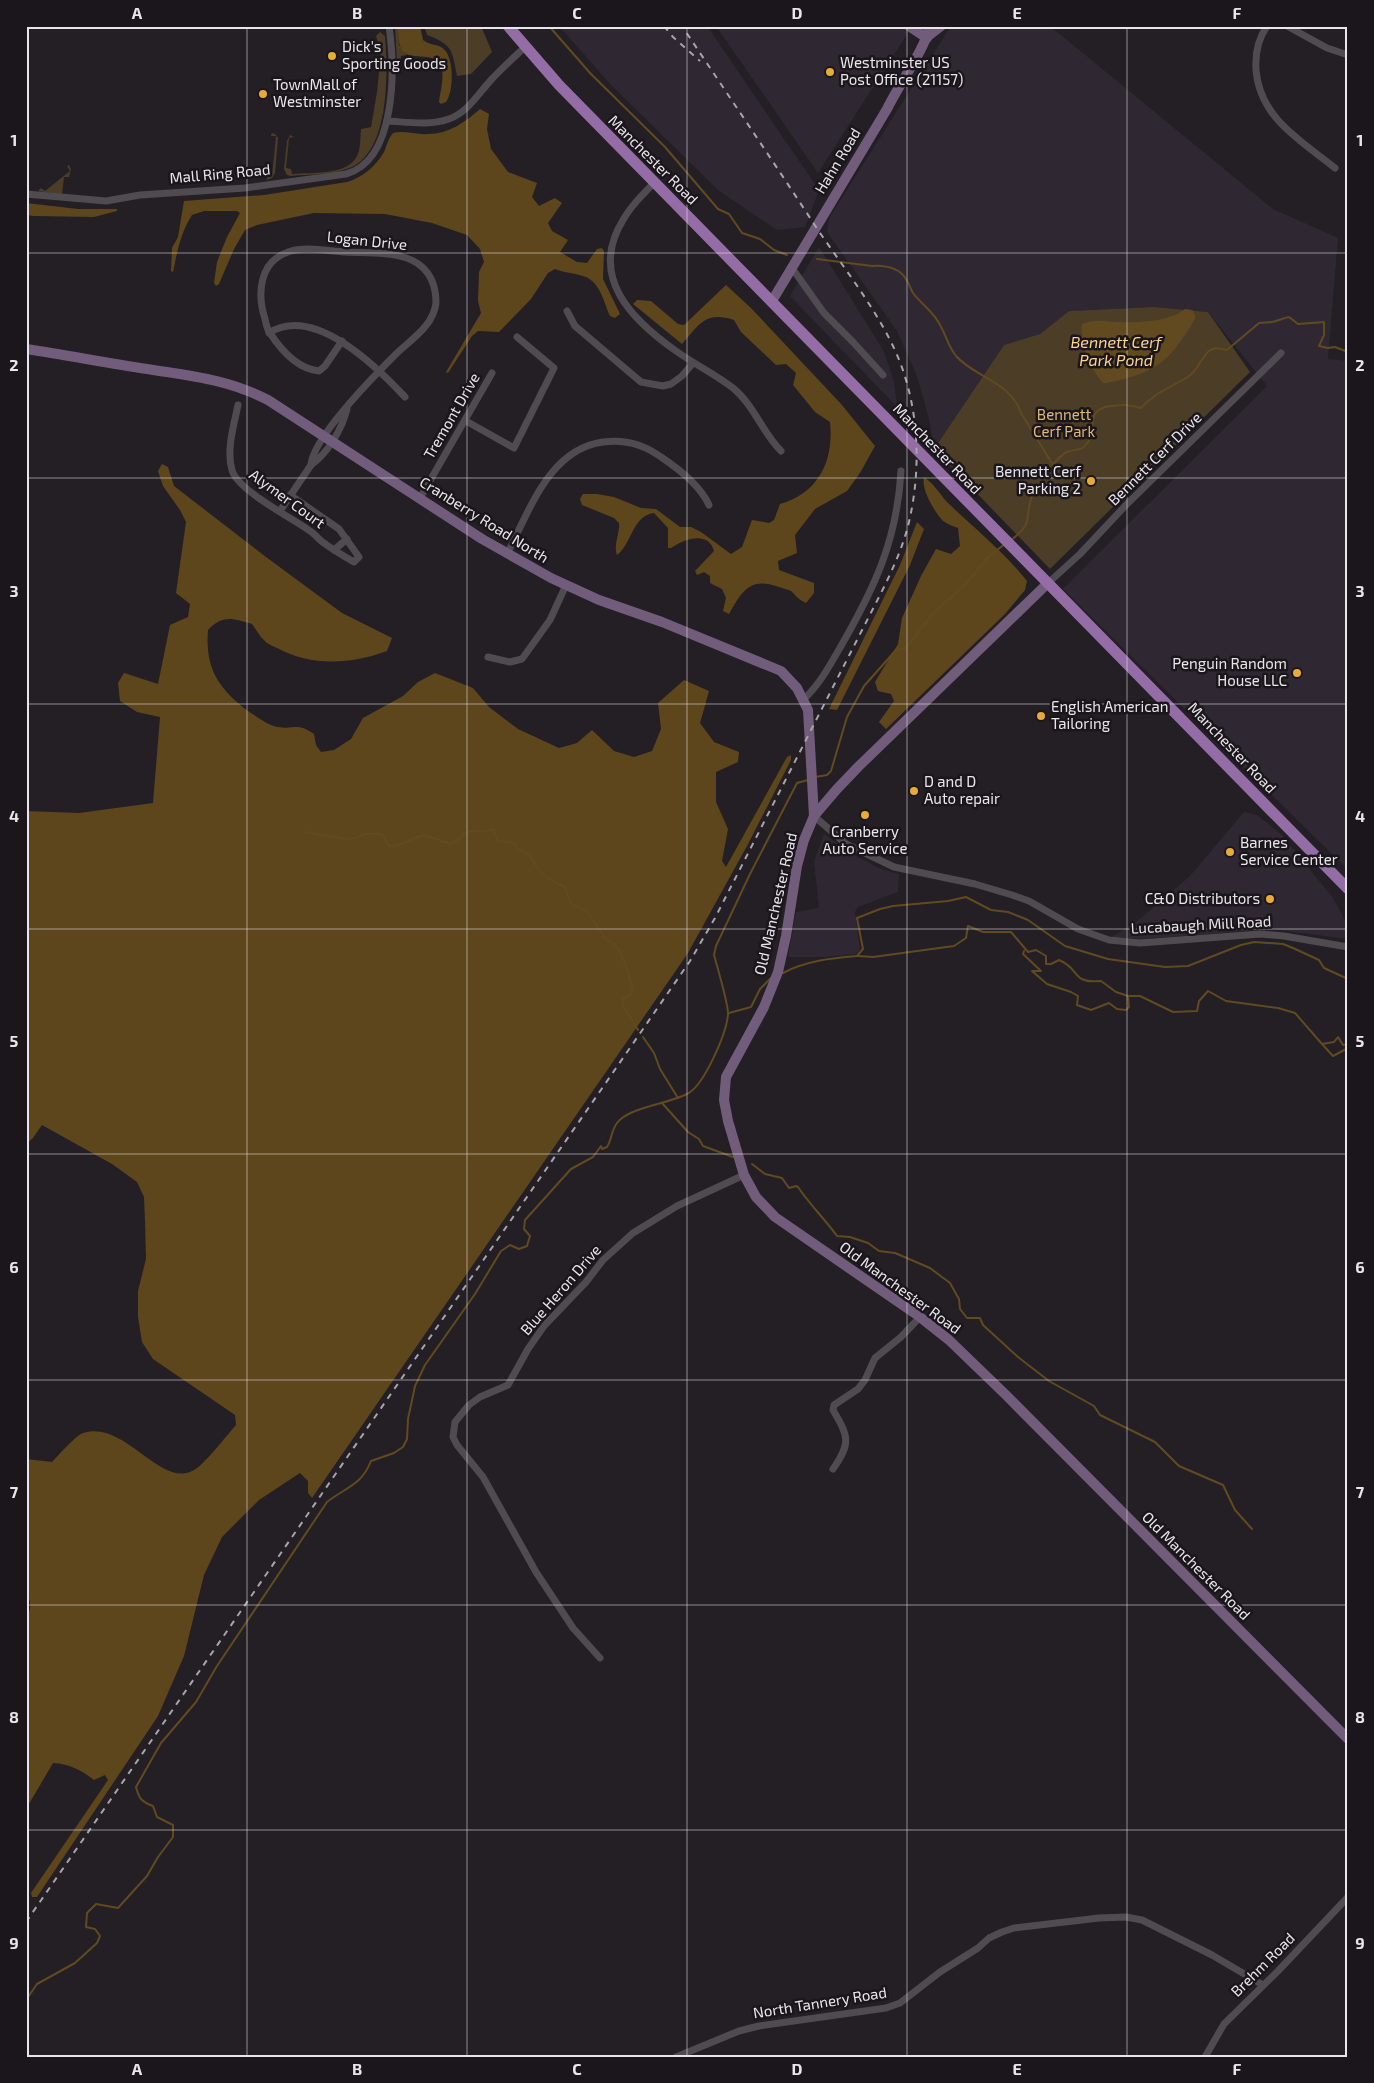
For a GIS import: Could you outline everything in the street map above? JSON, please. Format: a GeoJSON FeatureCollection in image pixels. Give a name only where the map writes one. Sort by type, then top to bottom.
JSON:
{"type":"FeatureCollection","features":[{"type":"Feature","properties":{"kind":"main road","name":"Manchester Road"},"geometry":{"type":"LineString","coordinates":[[508,26],[558,85],[1348,889]]}},
{"type":"Feature","properties":{"kind":"street","name":"Mall Ring Road"},"geometry":{"type":"LineString","coordinates":[[26,194],[106,201],[140,196],[245,188],[346,174],[360,169],[370,160],[378,146],[387,120],[392,68],[389,26]]}},
{"type":"Feature","properties":{"kind":"street"},"geometry":{"type":"LineString","coordinates":[[908,26],[928,33]]}},
{"type":"Feature","properties":{"kind":"street","name":"Hahn Road"},"geometry":{"type":"LineString","coordinates":[[772,301],[887,109],[928,33],[941,26]]}},
{"type":"Feature","properties":{"kind":"street"},"geometry":{"type":"LineString","coordinates":[[1267,26],[1260,40],[1256,56],[1257,81],[1260,95],[1277,121],[1335,168]]}},
{"type":"Feature","properties":{"kind":"street"},"geometry":{"type":"LineString","coordinates":[[1287,26],[1311,41],[1348,55]]}},
{"type":"Feature","properties":{"kind":"street"},"geometry":{"type":"LineString","coordinates":[[387,120],[421,123],[450,119],[464,111],[500,70],[525,47]]}},
{"type":"Feature","properties":{"kind":"street"},"geometry":{"type":"LineString","coordinates":[[655,182],[630,210],[615,235],[612,277],[618,294],[637,318],[674,350],[739,393],[754,413],[768,437],[781,451]]}},
{"type":"Feature","properties":{"kind":"street","name":"Logan Drive"},"geometry":{"type":"LineString","coordinates":[[280,511],[311,465],[311,457],[328,439],[333,422],[380,370],[420,332],[434,312],[436,295],[430,277],[422,267],[408,258],[394,255],[297,250],[282,255],[266,271],[261,285],[262,309],[269,333],[296,362],[308,369],[322,370],[342,341]]}},
{"type":"Feature","properties":{"kind":"street"},"geometry":{"type":"LineString","coordinates":[[792,268],[824,313],[882,375]]}},
{"type":"Feature","properties":{"kind":"street"},"geometry":{"type":"LineString","coordinates":[[567,311],[575,326],[641,382],[663,386],[672,384],[693,363]]}},
{"type":"Feature","properties":{"kind":"street"},"geometry":{"type":"LineString","coordinates":[[269,333],[281,327],[306,327],[325,332],[342,341],[380,370],[405,397]]}},
{"type":"Feature","properties":{"kind":"street"},"geometry":{"type":"LineString","coordinates":[[466,421],[514,448],[554,368],[517,337]]}},
{"type":"Feature","properties":{"kind":"street","name":"Cranberry Road North"},"geometry":{"type":"LineString","coordinates":[[26,349],[147,370],[198,376],[243,388],[268,400],[507,554],[566,586],[769,665],[781,671],[790,679],[804,699]]}},
{"type":"Feature","properties":{"kind":"street","name":"Bennett Cerf Drive"},"geometry":{"type":"LineString","coordinates":[[1047,584],[1080,554],[1126,505],[1281,353]]}},
{"type":"Feature","properties":{"kind":"street","name":"Tremont Drive"},"geometry":{"type":"LineString","coordinates":[[420,498],[492,373]]}},
{"type":"Feature","properties":{"kind":"street","name":"Alymer Court"},"geometry":{"type":"LineString","coordinates":[[238,405],[230,459],[233,474],[254,494],[312,532],[334,550],[354,562],[359,557],[339,529],[290,495]]}},
{"type":"Feature","properties":{"kind":"street"},"geometry":{"type":"LineString","coordinates":[[507,554],[536,498],[557,466],[576,451],[599,442],[620,441],[638,444],[648,449],[667,461],[701,490],[709,505]]}},
{"type":"Feature","properties":{"kind":"street"},"geometry":{"type":"LineString","coordinates":[[804,699],[816,688],[848,633],[886,555],[897,517],[901,471]]}},
{"type":"Feature","properties":{"kind":"street"},"geometry":{"type":"LineString","coordinates":[[334,550],[347,538]]}},
{"type":"Feature","properties":{"kind":"street","name":"Old Manchester Road"},"geometry":{"type":"LineString","coordinates":[[1047,584],[859,766],[814,816],[804,840],[797,866],[784,943],[772,988],[756,1023],[734,1061],[724,1086],[724,1100],[728,1121],[744,1175],[756,1197],[775,1217],[920,1317],[949,1340],[1348,1739]]}},
{"type":"Feature","properties":{"kind":"street"},"geometry":{"type":"LineString","coordinates":[[488,657],[510,662],[522,659],[550,620],[566,586]]}},
{"type":"Feature","properties":{"kind":"street","name":"Old Manchester Road"},"geometry":{"type":"LineString","coordinates":[[804,699],[810,720],[814,816]]}},
{"type":"Feature","properties":{"kind":"street","name":"Lucabaugh Mill Road"},"geometry":{"type":"LineString","coordinates":[[814,816],[846,844],[894,867],[975,884],[1030,901],[1078,929],[1109,940],[1140,943],[1260,934],[1284,936],[1348,948]]}},
{"type":"Feature","properties":{"kind":"street","name":"Blue Heron Drive"},"geometry":{"type":"LineString","coordinates":[[600,1658],[573,1628],[536,1572],[483,1477],[457,1445],[453,1437],[455,1422],[469,1405],[480,1397],[508,1385],[528,1349],[544,1326],[586,1282],[603,1260],[633,1233],[677,1206],[744,1175]]}},
{"type":"Feature","properties":{"kind":"street"},"geometry":{"type":"LineString","coordinates":[[833,1470],[845,1448],[847,1439],[833,1410],[834,1405],[858,1389],[865,1380],[875,1358],[901,1337],[920,1317]]}},
{"type":"Feature","properties":{"kind":"street","name":"Brehm Road"},"geometry":{"type":"LineString","coordinates":[[1205,2057],[1224,2024],[1348,1897]]}},
{"type":"Feature","properties":{"kind":"street","name":"North Tannery Road"},"geometry":{"type":"LineString","coordinates":[[676,2057],[739,2031],[759,2026],[886,2008],[900,2003],[940,1972],[978,1948],[990,1938],[1014,1928],[1049,1923],[1099,1918],[1137,1919],[1212,1955],[1263,1985]]}},
{"type":"Feature","properties":{"kind":"shaded area"},"geometry":{"type":"Polygon","coordinates":[[[398,26],[420,26],[423,40],[446,51],[451,65],[452,82],[446,102],[441,104],[439,102],[443,75],[438,61],[433,58],[408,55],[403,52],[399,44],[398,26]]]}},
{"type":"Feature","properties":{"kind":"shaded area"},"geometry":{"type":"Polygon","coordinates":[[[559,26],[707,26],[819,190],[805,227],[777,230],[718,190],[611,85],[559,26]]]}},
{"type":"Feature","properties":{"kind":"shaded area"},"geometry":{"type":"Polygon","coordinates":[[[716,26],[902,26],[909,31],[818,173],[716,26]]]}},
{"type":"Feature","properties":{"kind":"shaded area"},"geometry":{"type":"Polygon","coordinates":[[[951,26],[1050,26],[1273,209],[1338,238],[1328,359],[1348,361],[1348,870],[1063,589],[1267,386],[1208,312],[1154,307],[1069,311],[1040,334],[1004,345],[934,449],[929,419],[917,376],[897,331],[827,232],[829,218],[951,26]]]}},
{"type":"Feature","properties":{"kind":"shaded area"},"geometry":{"type":"Polygon","coordinates":[[[480,109],[489,114],[487,129],[491,149],[508,172],[537,183],[532,197],[539,206],[555,198],[562,203],[548,223],[552,231],[568,240],[560,252],[577,262],[587,263],[597,249],[602,248],[604,251],[603,279],[620,314],[615,318],[610,316],[599,289],[591,280],[555,269],[548,273],[531,299],[499,332],[478,331],[472,336],[448,373],[446,372],[481,313],[478,301],[479,272],[484,262],[480,249],[467,235],[432,223],[385,214],[314,213],[257,225],[245,230],[234,249],[219,284],[216,286],[214,283],[217,262],[227,237],[240,213],[237,211],[204,211],[192,215],[188,222],[180,242],[173,272],[171,271],[172,248],[178,237],[184,201],[264,195],[347,182],[373,167],[384,152],[393,133],[424,134],[443,132],[462,123],[480,109]]]}},
{"type":"Feature","properties":{"kind":"shaded area"},"geometry":{"type":"Polygon","coordinates":[[[26,203],[78,209],[117,209],[117,211],[94,217],[34,216],[26,215],[26,203]]]}},
{"type":"Feature","properties":{"kind":"shaded area"},"geometry":{"type":"Polygon","coordinates":[[[819,247],[883,350],[894,381],[897,407],[790,296],[819,247]]]}},
{"type":"Feature","properties":{"kind":"shaded area"},"geometry":{"type":"Polygon","coordinates":[[[726,285],[751,308],[842,405],[875,446],[860,473],[847,491],[815,509],[795,535],[797,553],[778,561],[779,570],[814,583],[814,593],[806,603],[789,590],[767,584],[752,585],[742,594],[729,614],[723,611],[726,598],[722,589],[710,583],[710,576],[704,572],[697,575],[695,571],[714,551],[707,540],[701,538],[689,539],[668,548],[668,528],[654,513],[641,519],[617,555],[619,523],[614,518],[582,505],[580,499],[583,494],[597,494],[614,497],[641,508],[656,509],[680,527],[691,527],[701,532],[731,554],[742,547],[752,520],[769,523],[774,520],[780,504],[794,499],[805,492],[821,473],[829,449],[831,436],[830,422],[815,412],[793,385],[796,373],[786,364],[776,365],[741,332],[734,320],[710,318],[699,325],[682,344],[633,304],[637,300],[651,301],[678,324],[684,325],[726,285]]]}},
{"type":"Feature","properties":{"kind":"shaded area"},"geometry":{"type":"Polygon","coordinates":[[[162,464],[168,467],[174,486],[266,557],[342,613],[392,638],[387,651],[360,659],[332,662],[304,658],[272,646],[261,637],[252,624],[229,619],[219,622],[208,630],[211,666],[221,685],[229,694],[248,711],[271,725],[284,728],[299,727],[308,730],[314,734],[316,745],[321,752],[334,750],[351,739],[363,718],[403,696],[418,682],[435,673],[473,688],[489,707],[518,729],[559,748],[577,743],[592,730],[614,751],[634,757],[652,751],[661,729],[658,703],[684,680],[709,691],[700,723],[714,742],[739,752],[738,762],[716,772],[716,802],[728,829],[722,861],[726,867],[787,757],[791,755],[791,760],[747,846],[688,953],[312,1498],[308,1493],[308,1481],[300,1473],[259,1500],[222,1537],[204,1575],[184,1656],[158,1716],[37,1897],[32,1897],[31,1893],[108,1780],[105,1775],[94,1780],[75,1768],[53,1763],[26,1809],[26,1621],[30,1611],[30,1604],[26,1594],[26,1459],[52,1462],[80,1435],[98,1431],[128,1444],[169,1471],[181,1474],[198,1467],[236,1425],[235,1415],[153,1359],[142,1342],[138,1317],[138,1291],[146,1259],[145,1221],[144,1197],[137,1182],[112,1164],[42,1125],[26,1144],[26,811],[79,813],[153,803],[160,717],[137,712],[120,701],[118,683],[124,673],[158,684],[170,625],[188,617],[190,604],[176,593],[186,522],[163,486],[158,471],[162,464]]]}},
{"type":"Feature","properties":{"kind":"shaded area"},"geometry":{"type":"Polygon","coordinates":[[[924,477],[947,502],[1009,560],[1027,581],[1025,590],[1005,614],[886,729],[879,722],[894,701],[891,694],[878,691],[875,682],[898,644],[902,618],[921,576],[936,549],[951,554],[960,546],[958,528],[943,521],[936,512],[926,494],[924,477]]]}},
{"type":"Feature","properties":{"kind":"shaded area"},"geometry":{"type":"Polygon","coordinates":[[[917,522],[924,529],[910,565],[837,710],[829,709],[900,565],[917,522]]]}},
{"type":"Feature","properties":{"kind":"shaded area"},"geometry":{"type":"Polygon","coordinates":[[[1244,812],[1257,815],[1282,835],[1333,898],[1348,926],[1348,939],[1271,929],[1141,939],[1112,937],[1140,919],[1190,876],[1244,812]]]}},
{"type":"Feature","properties":{"kind":"shaded area"},"geometry":{"type":"Polygon","coordinates":[[[824,834],[854,855],[881,869],[899,874],[898,892],[858,907],[855,912],[860,950],[856,954],[825,957],[788,957],[796,912],[819,908],[814,861],[824,834]]]}},
{"type":"Feature","properties":{"kind":"green space"},"geometry":{"type":"Polygon","coordinates":[[[395,26],[398,26],[399,45],[407,55],[401,56],[400,64],[397,64],[395,26]]]}},
{"type":"Feature","properties":{"kind":"green space"},"geometry":{"type":"Polygon","coordinates":[[[424,26],[481,26],[492,52],[471,74],[457,76],[450,50],[442,42],[427,35],[424,26]]]}},
{"type":"Feature","properties":{"kind":"green space"},"geometry":{"type":"Polygon","coordinates":[[[380,32],[385,36],[386,89],[380,127],[374,144],[364,158],[345,170],[322,174],[287,175],[284,169],[287,141],[290,135],[294,137],[289,138],[286,168],[291,169],[292,174],[337,170],[345,167],[357,156],[360,146],[361,129],[371,127],[381,51],[376,36],[380,32]]]}},
{"type":"Feature","properties":{"kind":"green space"},"geometry":{"type":"Polygon","coordinates":[[[272,133],[275,134],[278,138],[275,173],[272,178],[267,180],[267,176],[272,176],[276,136],[271,136],[272,133]]]}},
{"type":"Feature","properties":{"kind":"green space"},"geometry":{"type":"Polygon","coordinates":[[[69,165],[71,169],[69,177],[64,177],[62,195],[38,191],[41,188],[45,191],[70,171],[67,166],[69,165]]]}},
{"type":"Feature","properties":{"kind":"green space","name":"Bennett Cerf Park"},"geometry":{"type":"Polygon","coordinates":[[[1154,307],[1208,312],[1250,372],[1050,569],[934,449],[1004,345],[1040,334],[1069,311],[1154,307]]]}},
{"type":"Feature","properties":{"kind":"water","name":"Bennett Cerf Park Pond"},"geometry":{"type":"Polygon","coordinates":[[[1185,309],[1192,310],[1195,314],[1195,319],[1169,356],[1150,370],[1138,375],[1103,383],[1086,356],[1082,341],[1082,324],[1096,321],[1127,322],[1163,319],[1185,309]]]}},
{"type":"Feature","properties":{"kind":"waterway"},"geometry":{"type":"LineString","coordinates":[[549,26],[590,73],[665,147],[718,209],[729,214],[742,233],[760,239],[774,250],[787,255]]}},
{"type":"Feature","properties":{"kind":"waterway"},"geometry":{"type":"LineString","coordinates":[[817,259],[883,266],[895,269],[901,273],[907,280],[913,293],[937,320],[956,356],[972,369],[1000,386],[1016,402],[1053,465]]}},
{"type":"Feature","properties":{"kind":"waterway"},"geometry":{"type":"LineString","coordinates":[[1011,540],[1024,528],[1033,494],[1044,477],[1062,455],[1085,446],[1092,434],[1094,416],[1102,408],[1122,405],[1141,408],[1146,402],[1192,373],[1211,349],[1227,350],[1259,323],[1272,322],[1289,317],[1298,324],[1324,322],[1324,335],[1319,346],[1335,347],[1348,352]]}},
{"type":"Feature","properties":{"kind":"waterway"},"geometry":{"type":"LineString","coordinates":[[815,777],[827,775],[831,771],[847,717],[864,686],[896,650],[906,648],[935,611],[965,585],[988,557],[1005,544]]}},
{"type":"Feature","properties":{"kind":"waterway"},"geometry":{"type":"LineString","coordinates":[[26,2000],[37,1984],[75,1963],[97,1943],[100,1936],[95,1929],[86,1927],[87,1913],[96,1904],[118,1908],[147,1876],[173,1837],[173,1825],[157,1817],[153,1806],[142,1800],[136,1787],[161,1743],[196,1702],[217,1666],[327,1502],[358,1481],[371,1461],[394,1453],[403,1447],[407,1439],[408,1419],[415,1386],[425,1365],[475,1294],[501,1251],[510,1245],[519,1249],[527,1246],[530,1236],[524,1229],[525,1220],[571,1169],[593,1157],[601,1146],[602,1149],[607,1147],[617,1123],[639,1109],[687,1094],[700,1081],[719,1046],[728,1015],[725,995],[714,955],[716,946],[750,874],[797,783],[808,780]]}},
{"type":"Feature","properties":{"kind":"waterway"},"geometry":{"type":"LineString","coordinates":[[304,832],[346,839],[356,838],[364,834],[382,834],[389,846],[399,845],[422,836],[429,836],[451,843],[457,841],[468,832],[485,832],[493,829],[498,841],[514,843],[517,850],[528,854],[544,875],[565,887],[571,903],[576,907],[586,910],[607,941],[617,947],[624,960],[633,989],[631,995],[624,998],[622,1004],[638,1030]]}},
{"type":"Feature","properties":{"kind":"waterway"},"geometry":{"type":"LineString","coordinates":[[783,973],[809,963],[857,956],[863,949],[857,918],[893,906],[948,901],[966,897],[991,910],[1008,912],[1028,920],[1065,946],[1108,959],[1165,967],[1188,966],[1241,945],[1254,942],[1283,944],[1319,960],[1324,968],[1348,979]]}},
{"type":"Feature","properties":{"kind":"waterway"},"geometry":{"type":"LineString","coordinates":[[858,956],[873,957],[954,946],[966,938],[968,926],[983,932],[1011,932],[1028,952],[1036,950],[1046,956],[1046,964],[1059,960],[1071,968],[1080,978],[1101,981],[1116,992],[1128,996],[1140,996],[1173,1012],[1197,1011],[1199,1001],[1208,991],[1226,1001],[1278,1008],[1295,1013],[1322,1044],[1334,1042],[1338,1037],[1343,1045],[1348,1044]]}},
{"type":"Feature","properties":{"kind":"waterway"},"geometry":{"type":"LineString","coordinates":[[1024,951],[1023,954],[1041,971],[1032,971],[1047,984],[1078,996],[1077,1005],[1091,1010],[1109,1003],[1117,1009],[1126,1010],[1129,1007],[1128,996]]}},
{"type":"Feature","properties":{"kind":"waterway"},"geometry":{"type":"LineString","coordinates":[[729,1013],[751,1007],[760,989],[771,978]]}},
{"type":"Feature","properties":{"kind":"waterway"},"geometry":{"type":"LineString","coordinates":[[643,1037],[654,1053],[660,1069],[678,1098]]}},
{"type":"Feature","properties":{"kind":"waterway"},"geometry":{"type":"LineString","coordinates":[[1322,1044],[1333,1056],[1348,1048]]}},
{"type":"Feature","properties":{"kind":"waterway"},"geometry":{"type":"LineString","coordinates":[[662,1103],[688,1132],[699,1139],[703,1146],[733,1157]]}},
{"type":"Feature","properties":{"kind":"waterway"},"geometry":{"type":"LineString","coordinates":[[752,1164],[765,1174],[782,1178],[789,1188],[798,1187],[837,1236],[850,1237],[868,1243],[879,1251],[895,1253],[930,1268],[950,1283],[959,1299],[960,1309],[967,1318],[980,1318],[983,1325],[1018,1357],[1049,1381],[1094,1406],[1100,1415],[1155,1442],[1179,1466],[1223,1485],[1235,1510],[1252,1529]]}},
{"type":"Feature","properties":{"kind":"railway"},"geometry":{"type":"LineString","coordinates":[[664,26],[673,37],[700,61]]}},
{"type":"Feature","properties":{"kind":"railway"},"geometry":{"type":"LineString","coordinates":[[26,1922],[690,961],[715,918],[881,593],[903,543],[913,503],[917,456],[913,409],[900,363],[883,326],[864,296],[682,26]]}},
{"type":"Feature","properties":{"kind":"place","name":"Dick's Sporting Goods"},"geometry":{"type":"Point","coordinates":[332,56]}},
{"type":"Feature","properties":{"kind":"place","name":"Westminster US Post Office (21157)"},"geometry":{"type":"Point","coordinates":[830,72]}},
{"type":"Feature","properties":{"kind":"place","name":"TownMall of Westminster"},"geometry":{"type":"Point","coordinates":[263,94]}},
{"type":"Feature","properties":{"kind":"place","name":"Bennett Cerf Parking 2"},"geometry":{"type":"Point","coordinates":[1091,481]}},
{"type":"Feature","properties":{"kind":"place","name":"Penguin Random House LLC"},"geometry":{"type":"Point","coordinates":[1297,673]}},
{"type":"Feature","properties":{"kind":"place","name":"English American Tailoring"},"geometry":{"type":"Point","coordinates":[1041,716]}},
{"type":"Feature","properties":{"kind":"place","name":"D and D Auto repair"},"geometry":{"type":"Point","coordinates":[914,791]}},
{"type":"Feature","properties":{"kind":"place","name":"Cranberry Auto Service"},"geometry":{"type":"Point","coordinates":[865,815]}},
{"type":"Feature","properties":{"kind":"place","name":"Barnes Service Center"},"geometry":{"type":"Point","coordinates":[1230,852]}},
{"type":"Feature","properties":{"kind":"place","name":"C&O Distributors"},"geometry":{"type":"Point","coordinates":[1270,899]}}]}
